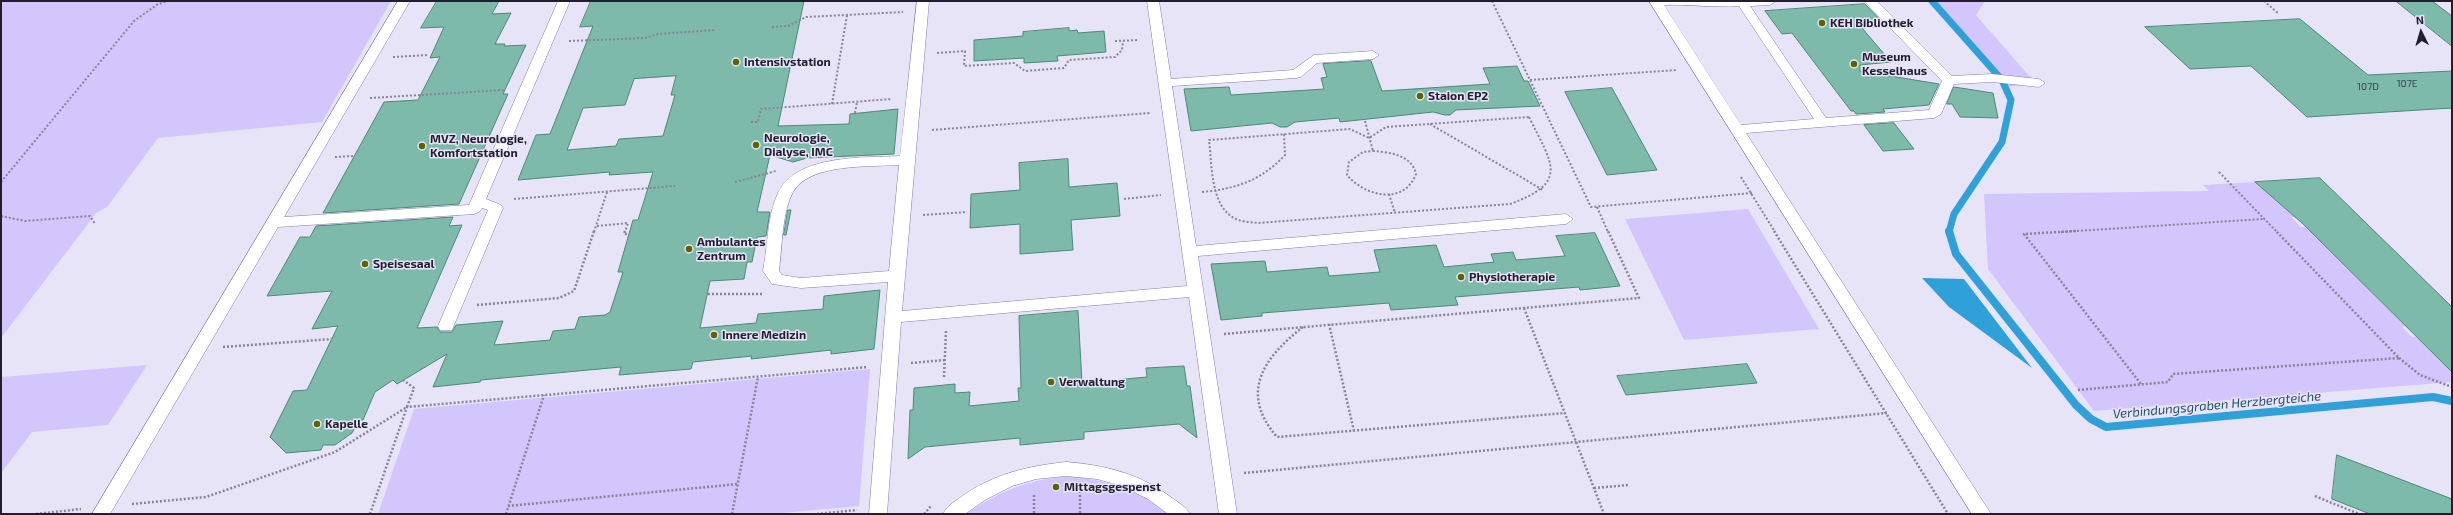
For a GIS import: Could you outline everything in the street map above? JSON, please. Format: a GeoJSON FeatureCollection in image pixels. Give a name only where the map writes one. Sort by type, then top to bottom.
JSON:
{"type":"FeatureCollection","features":[{"type":"Feature","properties":{"kind":"lane"},"geometry":{"type":"LineString","coordinates":[[101,514],[196,349],[404,1]]}},
{"type":"Feature","properties":{"kind":"lane"},"geometry":{"type":"LineString","coordinates":[[272,223],[474,209],[525,88],[564,1]]}},
{"type":"Feature","properties":{"kind":"lane"},"geometry":{"type":"LineString","coordinates":[[1153,1],[1228,514]]}},
{"type":"Feature","properties":{"kind":"lane"},"geometry":{"type":"LineString","coordinates":[[1655,2],[1684,1]]}},
{"type":"Feature","properties":{"kind":"lane"},"geometry":{"type":"LineString","coordinates":[[1690,1],[1712,4],[1770,1]]}},
{"type":"Feature","properties":{"kind":"lane"},"geometry":{"type":"LineString","coordinates":[[1870,1],[1949,80],[1992,78],[2039,83]]}},
{"type":"Feature","properties":{"kind":"lane"},"geometry":{"type":"LineString","coordinates":[[1655,2],[1738,129],[1982,514]]}},
{"type":"Feature","properties":{"kind":"lane"},"geometry":{"type":"LineString","coordinates":[[1742,2],[1823,123]]}},
{"type":"Feature","properties":{"kind":"lane"},"geometry":{"type":"LineString","coordinates":[[878,511],[901,217],[922,6]]}},
{"type":"Feature","properties":{"kind":"lane"},"geometry":{"type":"LineString","coordinates":[[1165,83],[1296,74],[1314,59],[1373,55]]}},
{"type":"Feature","properties":{"kind":"lane"},"geometry":{"type":"LineString","coordinates":[[1738,129],[1934,114],[1949,80]]}},
{"type":"Feature","properties":{"kind":"lane"},"geometry":{"type":"LineString","coordinates":[[897,276],[801,283],[778,280],[771,271],[785,192],[796,178],[821,166],[906,160]]}},
{"type":"Feature","properties":{"kind":"lane"},"geometry":{"type":"LineString","coordinates":[[446,326],[496,208],[477,201]]}},
{"type":"Feature","properties":{"kind":"lane"},"geometry":{"type":"LineString","coordinates":[[1190,252],[1566,219]]}},
{"type":"Feature","properties":{"kind":"lane"},"geometry":{"type":"LineString","coordinates":[[893,317],[1196,291]]}},
{"type":"Feature","properties":{"kind":"lane"},"geometry":{"type":"LineString","coordinates":[[952,514],[995,486],[1033,472],[1061,468],[1105,473],[1129,480],[1157,495],[1181,514]]}},
{"type":"Feature","properties":{"kind":"path"},"geometry":{"type":"LineString","coordinates":[[1,182],[134,21],[158,4],[168,1]]}},
{"type":"Feature","properties":{"kind":"path"},"geometry":{"type":"LineString","coordinates":[[1492,1],[1591,207],[1776,191]]}},
{"type":"Feature","properties":{"kind":"path"},"geometry":{"type":"LineString","coordinates":[[2264,1],[2279,14]]}},
{"type":"Feature","properties":{"kind":"path"},"geometry":{"type":"LineString","coordinates":[[772,27],[788,26],[806,17],[847,15],[922,6]]}},
{"type":"Feature","properties":{"kind":"path"},"geometry":{"type":"LineString","coordinates":[[832,104],[847,15]]}},
{"type":"Feature","properties":{"kind":"path"},"geometry":{"type":"LineString","coordinates":[[546,42],[644,38],[658,34],[715,30]]}},
{"type":"Feature","properties":{"kind":"path"},"geometry":{"type":"LineString","coordinates":[[917,54],[965,51],[964,66],[1014,63],[1025,71],[1064,68],[1069,60],[1115,56],[1122,50],[1122,41]]}},
{"type":"Feature","properties":{"kind":"path"},"geometry":{"type":"LineString","coordinates":[[369,58],[429,54]]}},
{"type":"Feature","properties":{"kind":"path"},"geometry":{"type":"LineString","coordinates":[[1530,80],[1698,68]]}},
{"type":"Feature","properties":{"kind":"path"},"geometry":{"type":"LineString","coordinates":[[1676,70],[1680,77]]}},
{"type":"Feature","properties":{"kind":"path"},"geometry":{"type":"LineString","coordinates":[[340,107],[374,97],[525,88]]}},
{"type":"Feature","properties":{"kind":"path"},"geometry":{"type":"LineString","coordinates":[[751,122],[758,122],[761,109],[912,98]]}},
{"type":"Feature","properties":{"kind":"path"},"geometry":{"type":"LineString","coordinates":[[855,113],[856,102]]}},
{"type":"Feature","properties":{"kind":"path"},"geometry":{"type":"LineString","coordinates":[[910,131],[1169,112]]}},
{"type":"Feature","properties":{"kind":"path"},"geometry":{"type":"LineString","coordinates":[[1529,117],[1551,163],[1552,179],[1544,190],[1530,198],[1510,204],[1258,223],[1234,219],[1222,210],[1217,191],[1209,140],[1350,129],[1369,138],[1386,127],[1529,117]]}},
{"type":"Feature","properties":{"kind":"path"},"geometry":{"type":"LineString","coordinates":[[1365,121],[1373,150]]}},
{"type":"Feature","properties":{"kind":"path"},"geometry":{"type":"LineString","coordinates":[[1430,124],[1544,190]]}},
{"type":"Feature","properties":{"kind":"path"},"geometry":{"type":"LineString","coordinates":[[1124,199],[1217,191],[1244,186],[1272,171],[1285,155],[1284,134]]}},
{"type":"Feature","properties":{"kind":"path"},"geometry":{"type":"LineString","coordinates":[[1373,150],[1394,153],[1407,160],[1415,169],[1413,182],[1407,188],[1388,194],[1378,194],[1357,187],[1346,175],[1349,162],[1363,152],[1373,150]]}},
{"type":"Feature","properties":{"kind":"path"},"geometry":{"type":"LineString","coordinates":[[1738,172],[1948,514]]}},
{"type":"Feature","properties":{"kind":"path"},"geometry":{"type":"LineString","coordinates":[[2219,172],[2399,358],[2420,375],[2452,387]]}},
{"type":"Feature","properties":{"kind":"path"},"geometry":{"type":"LineString","coordinates":[[477,201],[675,186]]}},
{"type":"Feature","properties":{"kind":"path"},"geometry":{"type":"LineString","coordinates":[[454,307],[559,298],[574,291],[597,226],[607,192]]}},
{"type":"Feature","properties":{"kind":"path"},"geometry":{"type":"LineString","coordinates":[[1203,336],[1639,298],[1597,207]]}},
{"type":"Feature","properties":{"kind":"path"},"geometry":{"type":"LineString","coordinates":[[901,217],[967,212]]}},
{"type":"Feature","properties":{"kind":"path"},"geometry":{"type":"LineString","coordinates":[[1,216],[25,221],[90,216],[95,224]]}},
{"type":"Feature","properties":{"kind":"path"},"geometry":{"type":"LineString","coordinates":[[2141,384],[2024,234],[2264,219]]}},
{"type":"Feature","properties":{"kind":"path"},"geometry":{"type":"LineString","coordinates":[[597,226],[628,223],[624,234],[629,234]]}},
{"type":"Feature","properties":{"kind":"path"},"geometry":{"type":"LineString","coordinates":[[1524,308],[1604,514]]}},
{"type":"Feature","properties":{"kind":"path"},"geometry":{"type":"LineString","coordinates":[[944,377],[948,312]]}},
{"type":"Feature","properties":{"kind":"path"},"geometry":{"type":"LineString","coordinates":[[1329,324],[1354,430]]}},
{"type":"Feature","properties":{"kind":"path"},"geometry":{"type":"LineString","coordinates":[[1304,327],[1284,340],[1269,360],[1258,385],[1262,418],[1277,437],[1565,413]]}},
{"type":"Feature","properties":{"kind":"path"},"geometry":{"type":"LineString","coordinates":[[196,349],[332,339]]}},
{"type":"Feature","properties":{"kind":"path"},"geometry":{"type":"LineString","coordinates":[[2078,390],[2168,382],[2173,374],[2399,358]]}},
{"type":"Feature","properties":{"kind":"path"},"geometry":{"type":"LineString","coordinates":[[206,497],[335,452],[408,407],[945,360]]}},
{"type":"Feature","properties":{"kind":"path"},"geometry":{"type":"LineString","coordinates":[[732,514],[758,377]]}},
{"type":"Feature","properties":{"kind":"path"},"geometry":{"type":"LineString","coordinates":[[370,514],[414,388],[403,380]]}},
{"type":"Feature","properties":{"kind":"path"},"geometry":{"type":"LineString","coordinates":[[506,514],[544,395]]}},
{"type":"Feature","properties":{"kind":"path"},"geometry":{"type":"LineString","coordinates":[[1241,473],[1887,413]]}},
{"type":"Feature","properties":{"kind":"path"},"geometry":{"type":"LineString","coordinates":[[508,506],[738,484]]}},
{"type":"Feature","properties":{"kind":"path"},"geometry":{"type":"LineString","coordinates":[[1594,488],[1628,485]]}},
{"type":"Feature","properties":{"kind":"path"},"geometry":{"type":"LineString","coordinates":[[2315,496],[2359,514]]}},
{"type":"Feature","properties":{"kind":"path"},"geometry":{"type":"LineString","coordinates":[[818,514],[878,511]]}},
{"type":"Feature","properties":{"kind":"shaded area"},"geometry":{"type":"Polygon","coordinates":[[[1,1],[391,1],[322,122],[158,138],[107,207],[96,213],[1,338],[1,1]]]}},
{"type":"Feature","properties":{"kind":"shaded area"},"geometry":{"type":"Polygon","coordinates":[[[1932,1],[1985,1],[1976,15],[2036,84],[2005,87],[1932,1]]]}},
{"type":"Feature","properties":{"kind":"shaded area"},"geometry":{"type":"Polygon","coordinates":[[[2255,182],[2296,217],[2291,217],[2301,227],[2306,227],[2405,326],[2402,327],[2412,337],[2416,337],[2452,372],[2452,382],[2094,411],[1988,269],[1984,194],[2209,191],[2203,185],[2255,182]]]}},
{"type":"Feature","properties":{"kind":"shaded area"},"geometry":{"type":"Polygon","coordinates":[[[1748,209],[1819,329],[1684,340],[1625,219],[1748,209]]]}},
{"type":"Feature","properties":{"kind":"shaded area"},"geometry":{"type":"Polygon","coordinates":[[[147,365],[108,425],[32,432],[1,473],[1,377],[147,365]]]}},
{"type":"Feature","properties":{"kind":"shaded area"},"geometry":{"type":"Polygon","coordinates":[[[870,369],[859,506],[770,514],[378,514],[414,409],[870,369]]]}},
{"type":"Feature","properties":{"kind":"shaded area"},"geometry":{"type":"Polygon","coordinates":[[[1074,476],[1124,488],[1147,498],[1167,514],[966,514],[992,498],[1017,487],[1058,477],[1074,476]]]}},
{"type":"Feature","properties":{"kind":"water"},"geometry":{"type":"Polygon","coordinates":[[[1922,278],[1964,279],[2032,368],[1949,307],[1922,278]]]}},
{"type":"Feature","properties":{"kind":"building"},"geometry":{"type":"Polygon","coordinates":[[[437,1],[499,1],[492,14],[511,13],[495,44],[505,44],[504,46],[526,45],[503,94],[508,94],[459,204],[323,213],[384,102],[418,100],[440,57],[430,58],[444,27],[421,28],[437,1]]]}},
{"type":"Feature","properties":{"kind":"building"},"geometry":{"type":"Polygon","coordinates":[[[591,1],[804,1],[778,126],[849,124],[850,114],[898,109],[894,154],[807,158],[793,162],[770,155],[757,212],[770,212],[766,236],[757,237],[752,262],[747,262],[744,279],[710,281],[700,328],[756,323],[758,314],[823,309],[824,296],[880,290],[874,349],[831,354],[831,350],[751,359],[752,356],[693,362],[691,369],[619,375],[621,367],[481,380],[480,382],[433,387],[447,354],[397,384],[393,380],[375,392],[363,420],[359,420],[352,433],[335,445],[323,445],[321,450],[286,453],[270,437],[293,391],[307,390],[338,326],[312,329],[332,291],[267,296],[300,237],[310,237],[316,226],[453,217],[449,226],[462,225],[417,328],[437,327],[440,332],[452,332],[456,325],[503,321],[494,345],[550,340],[553,331],[575,329],[579,317],[605,315],[610,312],[623,272],[618,272],[633,220],[638,220],[653,172],[609,175],[610,172],[518,180],[536,135],[550,134],[593,26],[580,27],[591,1]],[[676,76],[634,79],[625,105],[583,108],[567,150],[616,146],[619,139],[663,136],[675,95],[671,95],[676,76]]]}},
{"type":"Feature","properties":{"kind":"building"},"geometry":{"type":"Polygon","coordinates":[[[2396,1],[2432,1],[2452,16],[2452,46],[2396,1]]]}},
{"type":"Feature","properties":{"kind":"building","name":"Museum Kesselhaus"},"geometry":{"type":"Polygon","coordinates":[[[1865,4],[1886,26],[1862,28],[1891,62],[1860,65],[1860,71],[1939,84],[1929,105],[1883,109],[1885,112],[1856,114],[1854,111],[1851,111],[1792,33],[1782,34],[1765,11],[1865,4]]]}},
{"type":"Feature","properties":{"kind":"building"},"geometry":{"type":"Polygon","coordinates":[[[2300,19],[2368,75],[2452,71],[2452,108],[2307,117],[2251,66],[2190,69],[2145,27],[2300,19]]]}},
{"type":"Feature","properties":{"kind":"building"},"geometry":{"type":"Polygon","coordinates":[[[1069,28],[1069,31],[1077,30],[1078,33],[1104,31],[1106,52],[1057,56],[1058,61],[1024,63],[1024,58],[974,61],[974,40],[1023,36],[1023,32],[1069,28]]]}},
{"type":"Feature","properties":{"kind":"building","name":"Staion EP2"},"geometry":{"type":"Polygon","coordinates":[[[1371,61],[1382,91],[1490,84],[1483,68],[1517,66],[1524,81],[1528,81],[1540,106],[1456,110],[1450,115],[1433,112],[1340,122],[1339,118],[1295,122],[1287,127],[1280,127],[1272,123],[1191,131],[1184,89],[1229,87],[1231,95],[1324,89],[1321,78],[1327,77],[1323,64],[1371,61]]]}},
{"type":"Feature","properties":{"kind":"building"},"geometry":{"type":"Polygon","coordinates":[[[1954,87],[1993,93],[1998,118],[1960,117],[1952,104],[1947,104],[1954,87]]]}},
{"type":"Feature","properties":{"kind":"building"},"geometry":{"type":"Polygon","coordinates":[[[1612,88],[1657,170],[1607,175],[1565,92],[1612,88]]]}},
{"type":"Feature","properties":{"kind":"building"},"geometry":{"type":"Polygon","coordinates":[[[1894,123],[1914,149],[1883,151],[1864,125],[1894,123]]]}},
{"type":"Feature","properties":{"kind":"building"},"geometry":{"type":"Polygon","coordinates":[[[1068,159],[1069,187],[1117,183],[1120,216],[1071,220],[1073,250],[1020,254],[1020,224],[970,228],[971,194],[1020,190],[1019,163],[1068,159]]]}},
{"type":"Feature","properties":{"kind":"building"},"geometry":{"type":"Polygon","coordinates":[[[2320,178],[2452,307],[2452,372],[2302,223],[2255,182],[2320,178]]]}},
{"type":"Feature","properties":{"kind":"building"},"geometry":{"type":"Polygon","coordinates":[[[788,210],[791,210],[786,235],[784,235],[788,210]]]}},
{"type":"Feature","properties":{"kind":"building","name":"Physiotherapie"},"geometry":{"type":"Polygon","coordinates":[[[1595,233],[1620,286],[1580,290],[1579,287],[1455,297],[1458,305],[1391,310],[1389,303],[1262,313],[1262,316],[1221,320],[1211,264],[1265,261],[1267,272],[1327,267],[1329,276],[1380,272],[1374,250],[1436,245],[1444,267],[1494,262],[1491,254],[1513,252],[1516,260],[1565,256],[1556,236],[1595,233]]]}},
{"type":"Feature","properties":{"kind":"building","name":"Verwaltung"},"geometry":{"type":"Polygon","coordinates":[[[1078,311],[1082,383],[1147,377],[1146,368],[1184,366],[1187,386],[1190,386],[1197,438],[1179,424],[1084,432],[1084,439],[1020,445],[1020,438],[925,447],[908,459],[910,410],[913,410],[914,388],[955,384],[955,393],[970,392],[969,406],[1019,401],[1018,388],[1021,388],[1019,316],[1078,311]]]}},
{"type":"Feature","properties":{"kind":"building"},"geometry":{"type":"Polygon","coordinates":[[[1747,364],[1757,383],[1626,395],[1617,376],[1747,364]]]}},
{"type":"Feature","properties":{"kind":"building"},"geometry":{"type":"Polygon","coordinates":[[[2337,455],[2452,499],[2452,514],[2370,514],[2332,499],[2337,455]]]}},
{"type":"Feature","properties":{"kind":"waterway","name":"Verbindungsgraben Herzbergteiche"},"geometry":{"type":"LineString","coordinates":[[1932,1],[2002,80],[2011,100],[2002,142],[1954,214],[1949,231]]}},
{"type":"Feature","properties":{"kind":"waterway","name":"Verbindungsgraben Herzbergteiche"},"geometry":{"type":"LineString","coordinates":[[1949,231],[1956,254],[2076,405],[2091,419],[2106,427],[2433,397],[2452,401]]}},
{"type":"Feature","properties":{"kind":"place","name":"KEH Bibliothek"},"geometry":{"type":"Point","coordinates":[1822,23]}},
{"type":"Feature","properties":{"kind":"place","name":"Intensivstation"},"geometry":{"type":"Point","coordinates":[736,62]}},
{"type":"Feature","properties":{"kind":"place","name":"Museum Kesselhaus"},"geometry":{"type":"Point","coordinates":[1854,64]}},
{"type":"Feature","properties":{"kind":"place","name":"Staion EP2"},"geometry":{"type":"Point","coordinates":[1420,96]}},
{"type":"Feature","properties":{"kind":"place","name":"Neurologie, Dialyse, IMC"},"geometry":{"type":"Point","coordinates":[756,145]}},
{"type":"Feature","properties":{"kind":"place","name":"MVZ, Neurologie, Komfortstation"},"geometry":{"type":"Point","coordinates":[422,146]}},
{"type":"Feature","properties":{"kind":"place","name":"Ambulantes Zentrum"},"geometry":{"type":"Point","coordinates":[689,249]}},
{"type":"Feature","properties":{"kind":"place","name":"Speisesaal"},"geometry":{"type":"Point","coordinates":[365,264]}},
{"type":"Feature","properties":{"kind":"place","name":"Physiotherapie"},"geometry":{"type":"Point","coordinates":[1461,277]}},
{"type":"Feature","properties":{"kind":"place","name":"Innere Medizin"},"geometry":{"type":"Point","coordinates":[714,335]}},
{"type":"Feature","properties":{"kind":"place","name":"Verwaltung"},"geometry":{"type":"Point","coordinates":[1051,382]}},
{"type":"Feature","properties":{"kind":"place","name":"Kapelle"},"geometry":{"type":"Point","coordinates":[317,424]}},
{"type":"Feature","properties":{"kind":"place","name":"Mittagsgespenst"},"geometry":{"type":"Point","coordinates":[1056,487]}}]}
